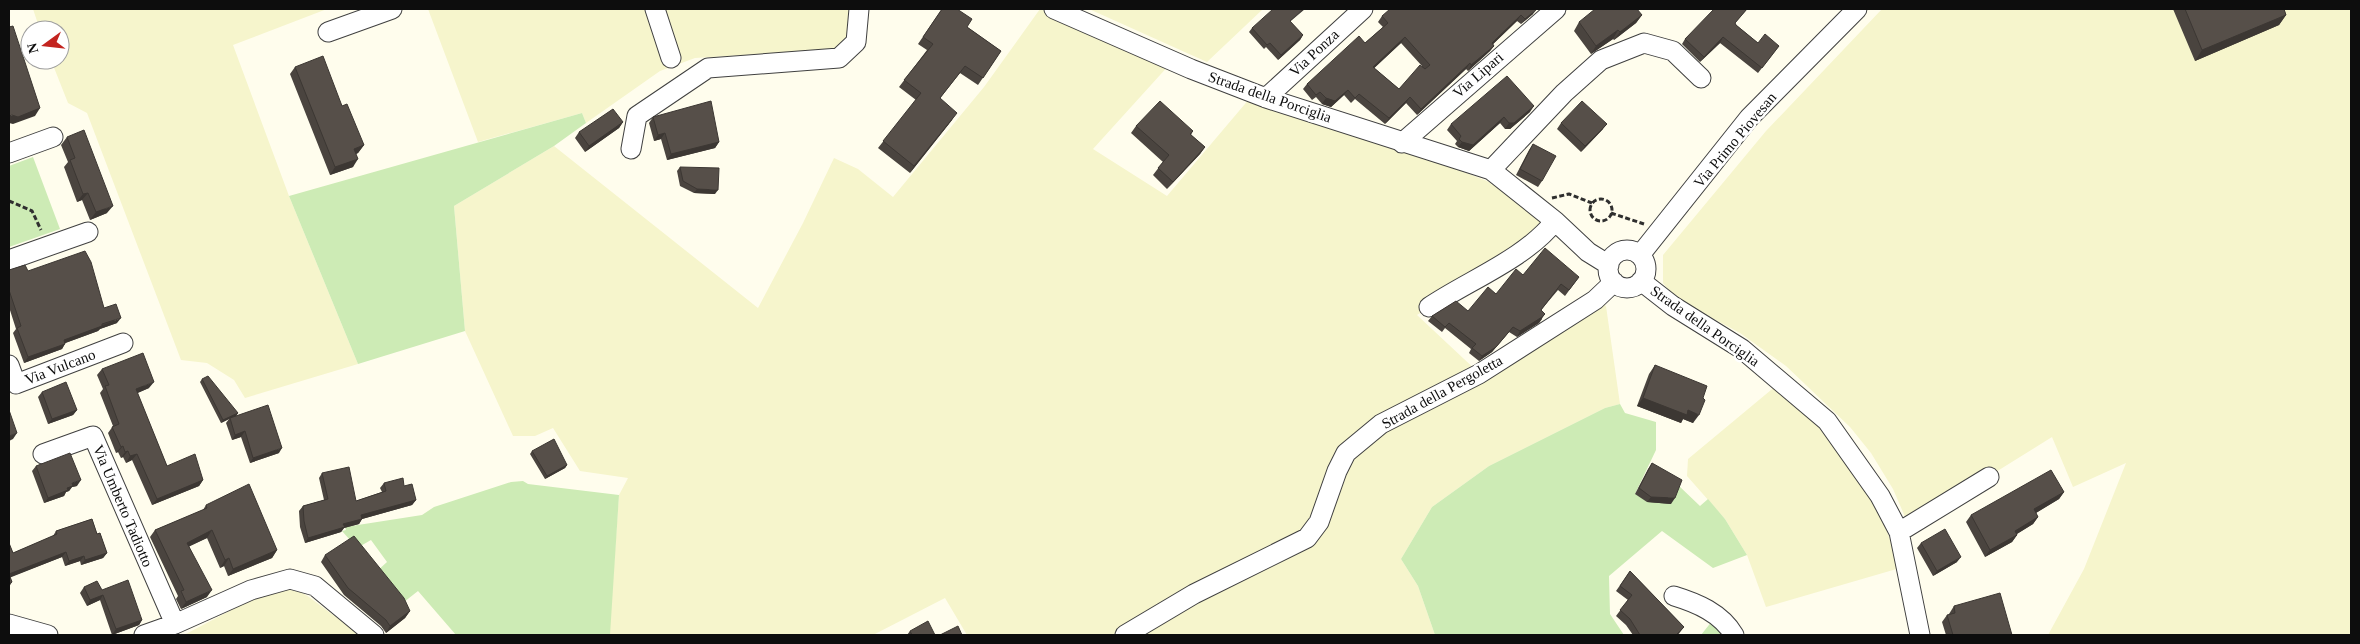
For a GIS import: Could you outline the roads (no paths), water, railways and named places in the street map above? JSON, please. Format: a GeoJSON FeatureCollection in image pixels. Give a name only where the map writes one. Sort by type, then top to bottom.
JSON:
{"type":"FeatureCollection","features":[{"type":"Feature","properties":{"kind":"street"},"geometry":{"type":"LineString","coordinates":[[328,32],[392,9]]}},
{"type":"Feature","properties":{"kind":"street"},"geometry":{"type":"LineString","coordinates":[[654,9],[671,58]]}},
{"type":"Feature","properties":{"kind":"street"},"geometry":{"type":"LineString","coordinates":[[631,149],[637,116],[708,68],[839,58],[856,42],[860,9]]}},
{"type":"Feature","properties":{"kind":"street","name":"Strada della Porciglia"},"geometry":{"type":"LineString","coordinates":[[1054,9],[1191,69],[1266,98],[1491,170],[1555,221],[1611,273]]}},
{"type":"Feature","properties":{"kind":"street","name":"Via Ponza"},"geometry":{"type":"LineString","coordinates":[[1266,98],[1363,9]]}},
{"type":"Feature","properties":{"kind":"street","name":"Via Lipari"},"geometry":{"type":"LineString","coordinates":[[1402,143],[1556,9]]}},
{"type":"Feature","properties":{"kind":"street","name":"Via Primo Piovesan"},"geometry":{"type":"LineString","coordinates":[[1640,255],[1750,118],[1857,9]]}},
{"type":"Feature","properties":{"kind":"street"},"geometry":{"type":"LineString","coordinates":[[1491,170],[1564,93],[1601,60],[1644,42],[1673,51],[1701,78]]}},
{"type":"Feature","properties":{"kind":"street"},"geometry":{"type":"LineString","coordinates":[[9,153],[53,137]]}},
{"type":"Feature","properties":{"kind":"street"},"geometry":{"type":"LineString","coordinates":[[1429,307],[1502,263],[1546,232],[1555,221]]}},
{"type":"Feature","properties":{"kind":"street"},"geometry":{"type":"LineString","coordinates":[[9,260],[88,232]]}},
{"type":"Feature","properties":{"kind":"street"},"geometry":{"type":"LineString","coordinates":[[1630,250],[1640,255],[1645,268],[1641,281],[1627,288],[1611,273],[1613,256],[1622,251],[1630,250]]}},
{"type":"Feature","properties":{"kind":"street","name":"Strada della Pergoletta"},"geometry":{"type":"LineString","coordinates":[[1125,635],[1194,594],[1308,538],[1319,522],[1337,471],[1346,453],[1381,424],[1479,374],[1595,300],[1611,273]]}},
{"type":"Feature","properties":{"kind":"street","name":"Strada della Porciglia"},"geometry":{"type":"LineString","coordinates":[[1641,281],[1673,306],[1742,349],[1827,421],[1880,496],[1899,532],[1920,635]]}},
{"type":"Feature","properties":{"kind":"street","name":"Via Vulcano"},"geometry":{"type":"LineString","coordinates":[[9,365],[16,384],[123,343]]}},
{"type":"Feature","properties":{"kind":"street","name":"Via Umberto Tadiotto"},"geometry":{"type":"LineString","coordinates":[[43,454],[93,436],[175,624]]}},
{"type":"Feature","properties":{"kind":"street"},"geometry":{"type":"LineString","coordinates":[[1899,532],[1989,477]]}},
{"type":"Feature","properties":{"kind":"street"},"geometry":{"type":"LineString","coordinates":[[144,635],[175,624],[251,590],[290,579],[315,586],[374,635]]}},
{"type":"Feature","properties":{"kind":"street"},"geometry":{"type":"LineString","coordinates":[[1674,596],[1700,604],[1730,627],[1734,635]]}},
{"type":"Feature","properties":{"kind":"street"},"geometry":{"type":"LineString","coordinates":[[9,624],[48,635]]}}]}
